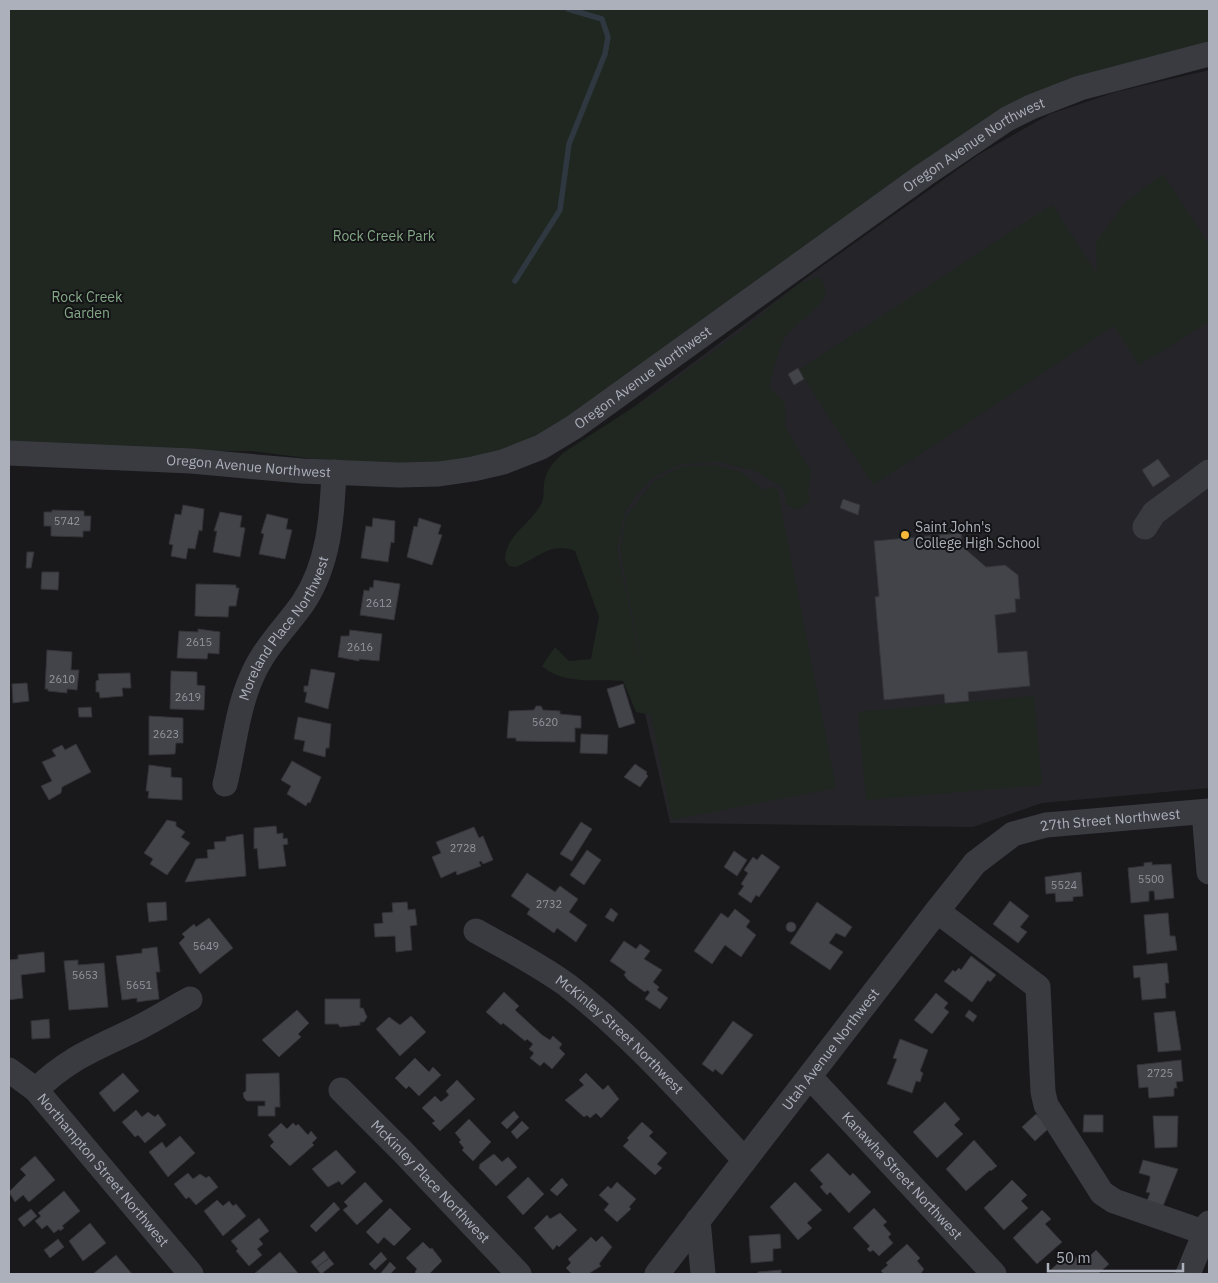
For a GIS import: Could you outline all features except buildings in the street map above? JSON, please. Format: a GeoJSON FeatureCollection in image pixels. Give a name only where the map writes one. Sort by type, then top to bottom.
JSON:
{"type":"FeatureCollection","features":[{"type":"Feature","properties":{"kind":"street","name":"Oregon Avenue Northwest"},"geometry":{"type":"LineString","coordinates":[[9,453],[191,461],[334,472],[408,475],[456,472],[502,462],[541,447],[574,426],[947,159],[1007,119],[1031,107],[1080,88],[1209,54]]}},
{"type":"Feature","properties":{"kind":"street","name":"Moreland Place Northwest"},"geometry":{"type":"LineString","coordinates":[[225,784],[241,710],[252,675],[269,645],[306,599],[320,571],[332,515],[334,472]]}},
{"type":"Feature","properties":{"kind":"street"},"geometry":{"type":"LineString","coordinates":[[1145,527],[1154,513],[1209,472]]}},
{"type":"Feature","properties":{"kind":"street"},"geometry":{"type":"LineString","coordinates":[[1206,811],[1209,872]]}},
{"type":"Feature","properties":{"kind":"street","name":"27th Street Northwest"},"geometry":{"type":"LineString","coordinates":[[1014,834],[1046,825],[1206,811]]}},
{"type":"Feature","properties":{"kind":"street","name":"Utah Avenue Northwest"},"geometry":{"type":"LineString","coordinates":[[657,1274],[975,863],[1014,834]]}},
{"type":"Feature","properties":{"kind":"street"},"geometry":{"type":"LineString","coordinates":[[937,911],[1038,987],[1043,1092],[1046,1105],[1102,1194],[1114,1201],[1208,1228],[1188,1274]]}},
{"type":"Feature","properties":{"kind":"street","name":"McKinley Street Northwest"},"geometry":{"type":"LineString","coordinates":[[476,931],[535,964],[597,1010],[646,1056],[745,1160]]}},
{"type":"Feature","properties":{"kind":"street"},"geometry":{"type":"LineString","coordinates":[[36,1090],[50,1076],[86,1051],[139,1027],[190,999]]}},
{"type":"Feature","properties":{"kind":"street","name":"Northampton Street Northwest"},"geometry":{"type":"LineString","coordinates":[[9,1070],[36,1090],[191,1274]]}},
{"type":"Feature","properties":{"kind":"street","name":"Kanawha Street Northwest"},"geometry":{"type":"LineString","coordinates":[[810,1077],[994,1274]]}},
{"type":"Feature","properties":{"kind":"street","name":"McKinley Place Northwest"},"geometry":{"type":"LineString","coordinates":[[340,1090],[402,1151],[519,1274]]}},
{"type":"Feature","properties":{"kind":"street"},"geometry":{"type":"LineString","coordinates":[[698,1220],[703,1274]]}},
{"type":"Feature","properties":{"kind":"shaded area","name":"Saint John's College High School"},"geometry":{"type":"Polygon","coordinates":[[[1209,70],[1209,788],[1042,803],[973,827],[670,823],[624,621],[579,448],[821,267],[978,155],[1050,114],[1116,92],[1209,70]]]}},
{"type":"Feature","properties":{"kind":"green space","name":"Rock Creek Park"},"geometry":{"type":"Polygon","coordinates":[[[9,9],[1209,9],[1209,45],[1092,75],[550,432],[488,458],[435,464],[330,461],[253,451],[200,451],[9,444],[9,9]]]}},
{"type":"Feature","properties":{"kind":"green space"},"geometry":{"type":"Polygon","coordinates":[[[1163,174],[1209,245],[1209,322],[1139,365],[1114,326],[873,485],[799,370],[1052,205],[1097,274],[1096,242],[1125,203],[1163,174]]]}},
{"type":"Feature","properties":{"kind":"green space"},"geometry":{"type":"Polygon","coordinates":[[[818,277],[824,285],[825,293],[814,309],[784,339],[777,356],[769,387],[785,403],[785,426],[811,472],[808,491],[810,500],[798,510],[785,504],[785,493],[780,485],[755,471],[720,462],[681,464],[650,480],[633,499],[625,513],[617,550],[648,697],[620,551],[626,516],[655,480],[683,466],[715,465],[741,472],[764,490],[777,487],[836,788],[672,820],[651,715],[636,712],[623,681],[570,679],[550,672],[542,666],[555,647],[569,661],[591,659],[599,617],[575,551],[566,548],[551,550],[516,567],[509,566],[505,560],[506,552],[513,537],[542,503],[547,473],[562,454],[660,390],[739,333],[799,284],[818,277]]]}},
{"type":"Feature","properties":{"kind":"green space"},"geometry":{"type":"Polygon","coordinates":[[[1034,696],[1042,785],[866,800],[858,712],[1034,696]]]}},
{"type":"Feature","properties":{"kind":"waterway"},"geometry":{"type":"LineString","coordinates":[[515,281],[560,210],[569,144],[605,54],[608,37],[602,19],[568,9]]}},
{"type":"Feature","properties":{"kind":"place","name":"Saint John's College High School"},"geometry":{"type":"Point","coordinates":[905,535]}},
{"type":"Feature","properties":{"kind":"park label","name":"Rock Creek Garden"},"geometry":{"type":"Point","coordinates":[87,306]}}]}
